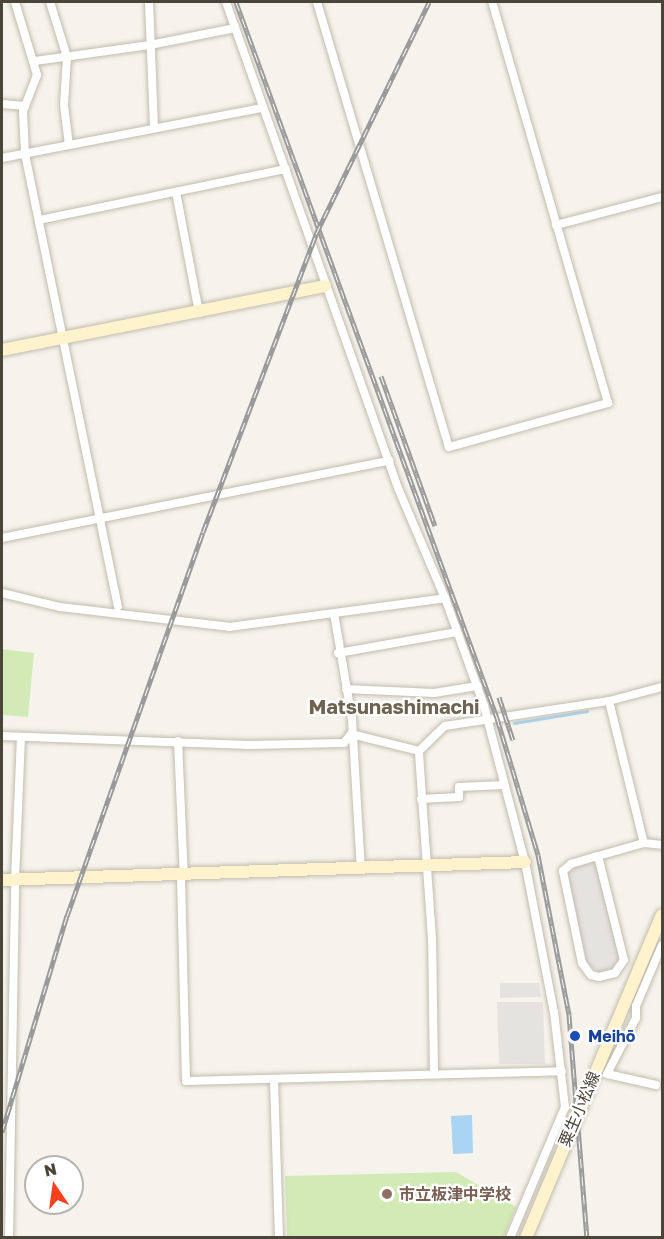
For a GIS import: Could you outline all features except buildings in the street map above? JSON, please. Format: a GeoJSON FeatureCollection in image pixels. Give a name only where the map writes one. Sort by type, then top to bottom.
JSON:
{"type":"FeatureCollection","features":[{"type":"Feature","properties":{"kind":"street"},"geometry":{"type":"LineString","coordinates":[[15,2],[35,61],[37,75],[25,106],[25,154],[62,338],[102,518],[118,607]]}},
{"type":"Feature","properties":{"kind":"street"},"geometry":{"type":"LineString","coordinates":[[50,2],[67,57],[64,105],[69,145]]}},
{"type":"Feature","properties":{"kind":"street"},"geometry":{"type":"LineString","coordinates":[[149,2],[154,127]]}},
{"type":"Feature","properties":{"kind":"street"},"geometry":{"type":"LineString","coordinates":[[226,2],[389,461],[445,598],[477,686],[525,862],[562,1071],[565,1107],[510,1238]]}},
{"type":"Feature","properties":{"kind":"street"},"geometry":{"type":"LineString","coordinates":[[317,2],[449,447],[608,403],[492,2]]}},
{"type":"Feature","properties":{"kind":"street"},"geometry":{"type":"LineString","coordinates":[[35,61],[150,45],[235,28]]}},
{"type":"Feature","properties":{"kind":"street"},"geometry":{"type":"LineString","coordinates":[[2,104],[25,106]]}},
{"type":"Feature","properties":{"kind":"street"},"geometry":{"type":"LineString","coordinates":[[2,158],[262,108]]}},
{"type":"Feature","properties":{"kind":"street"},"geometry":{"type":"LineString","coordinates":[[39,220],[286,169]]}},
{"type":"Feature","properties":{"kind":"street"},"geometry":{"type":"LineString","coordinates":[[176,192],[199,313]]}},
{"type":"Feature","properties":{"kind":"street"},"geometry":{"type":"LineString","coordinates":[[556,225],[663,197]]}},
{"type":"Feature","properties":{"kind":"street"},"geometry":{"type":"LineString","coordinates":[[2,350],[199,313],[325,286]]}},
{"type":"Feature","properties":{"kind":"street"},"geometry":{"type":"LineString","coordinates":[[2,538],[389,461]]}},
{"type":"Feature","properties":{"kind":"street"},"geometry":{"type":"LineString","coordinates":[[2,594],[60,606],[229,627],[445,598]]}},
{"type":"Feature","properties":{"kind":"street"},"geometry":{"type":"LineString","coordinates":[[334,613],[351,734],[361,869]]}},
{"type":"Feature","properties":{"kind":"street"},"geometry":{"type":"LineString","coordinates":[[338,653],[457,632]]}},
{"type":"Feature","properties":{"kind":"street"},"geometry":{"type":"LineString","coordinates":[[346,688],[434,693],[477,686]]}},
{"type":"Feature","properties":{"kind":"street"},"geometry":{"type":"LineString","coordinates":[[434,1074],[427,867],[419,751],[445,726],[609,701],[663,687]]}},
{"type":"Feature","properties":{"kind":"street"},"geometry":{"type":"LineString","coordinates":[[609,701],[644,843]]}},
{"type":"Feature","properties":{"kind":"street"},"geometry":{"type":"LineString","coordinates":[[2,736],[178,741],[249,746],[344,743],[351,734]]}},
{"type":"Feature","properties":{"kind":"street"},"geometry":{"type":"LineString","coordinates":[[351,734],[419,751]]}},
{"type":"Feature","properties":{"kind":"street"},"geometry":{"type":"LineString","coordinates":[[9,1238],[15,880],[21,737]]}},
{"type":"Feature","properties":{"kind":"street"},"geometry":{"type":"LineString","coordinates":[[178,741],[183,876],[186,1081],[562,1071]]}},
{"type":"Feature","properties":{"kind":"street"},"geometry":{"type":"LineString","coordinates":[[422,799],[459,797],[459,787],[504,785]]}},
{"type":"Feature","properties":{"kind":"street"},"geometry":{"type":"LineString","coordinates":[[598,856],[624,960],[615,973],[599,977],[591,975],[582,963],[562,875],[571,864],[598,856],[644,843],[663,845]]}},
{"type":"Feature","properties":{"kind":"street"},"geometry":{"type":"LineString","coordinates":[[2,880],[183,876],[525,862]]}},
{"type":"Feature","properties":{"kind":"street","name":"粟生小松線"},"geometry":{"type":"LineString","coordinates":[[526,1238],[663,915]]}},
{"type":"Feature","properties":{"kind":"street"},"geometry":{"type":"LineString","coordinates":[[656,1085],[607,1074],[636,1018],[636,1006],[663,945]]}},
{"type":"Feature","properties":{"kind":"street"},"geometry":{"type":"LineString","coordinates":[[274,1079],[279,1238]]}},
{"type":"Feature","properties":{"kind":"green space"},"geometry":{"type":"Polygon","coordinates":[[[2,649],[34,653],[28,717],[2,715],[2,649]]]}},
{"type":"Feature","properties":{"kind":"green space"},"geometry":{"type":"Polygon","coordinates":[[[456,1172],[516,1207],[504,1237],[287,1237],[285,1176],[456,1172]]]}},
{"type":"Feature","properties":{"kind":"shaded area"},"geometry":{"type":"Polygon","coordinates":[[[591,863],[598,868],[620,956],[612,970],[601,973],[587,963],[568,877],[572,868],[591,863]]]}},
{"type":"Feature","properties":{"kind":"shaded area"},"geometry":{"type":"Polygon","coordinates":[[[500,983],[539,983],[541,997],[500,998],[500,983]]]}},
{"type":"Feature","properties":{"kind":"shaded area"},"geometry":{"type":"Polygon","coordinates":[[[497,1002],[543,1002],[545,1064],[499,1064],[497,1002]]]}},
{"type":"Feature","properties":{"kind":"water"},"geometry":{"type":"Polygon","coordinates":[[[472,1115],[473,1153],[453,1154],[451,1116],[472,1115]]]}},
{"type":"Feature","properties":{"kind":"waterway"},"geometry":{"type":"LineString","coordinates":[[514,723],[587,711]]}},
{"type":"Feature","properties":{"kind":"railway"},"geometry":{"type":"LineString","coordinates":[[236,2],[497,718],[538,855],[569,1015],[587,1238]]}},
{"type":"Feature","properties":{"kind":"railway"},"geometry":{"type":"LineString","coordinates":[[2,1132],[67,916],[203,532],[316,234],[429,2]]}},
{"type":"Feature","properties":{"kind":"railway"},"geometry":{"type":"LineString","coordinates":[[381,376],[435,526]]}},
{"type":"Feature","properties":{"kind":"railway"},"geometry":{"type":"LineString","coordinates":[[499,697],[513,740]]}},
{"type":"Feature","properties":{"kind":"place","name":"Meihō"},"geometry":{"type":"Point","coordinates":[575,1036]}},
{"type":"Feature","properties":{"kind":"place","name":"市立板津中学校"},"geometry":{"type":"Point","coordinates":[387,1194]}},
{"type":"Feature","properties":{"kind":"district","name":"Matsunashimachi"},"geometry":{"type":"Point","coordinates":[394,706]}}]}
